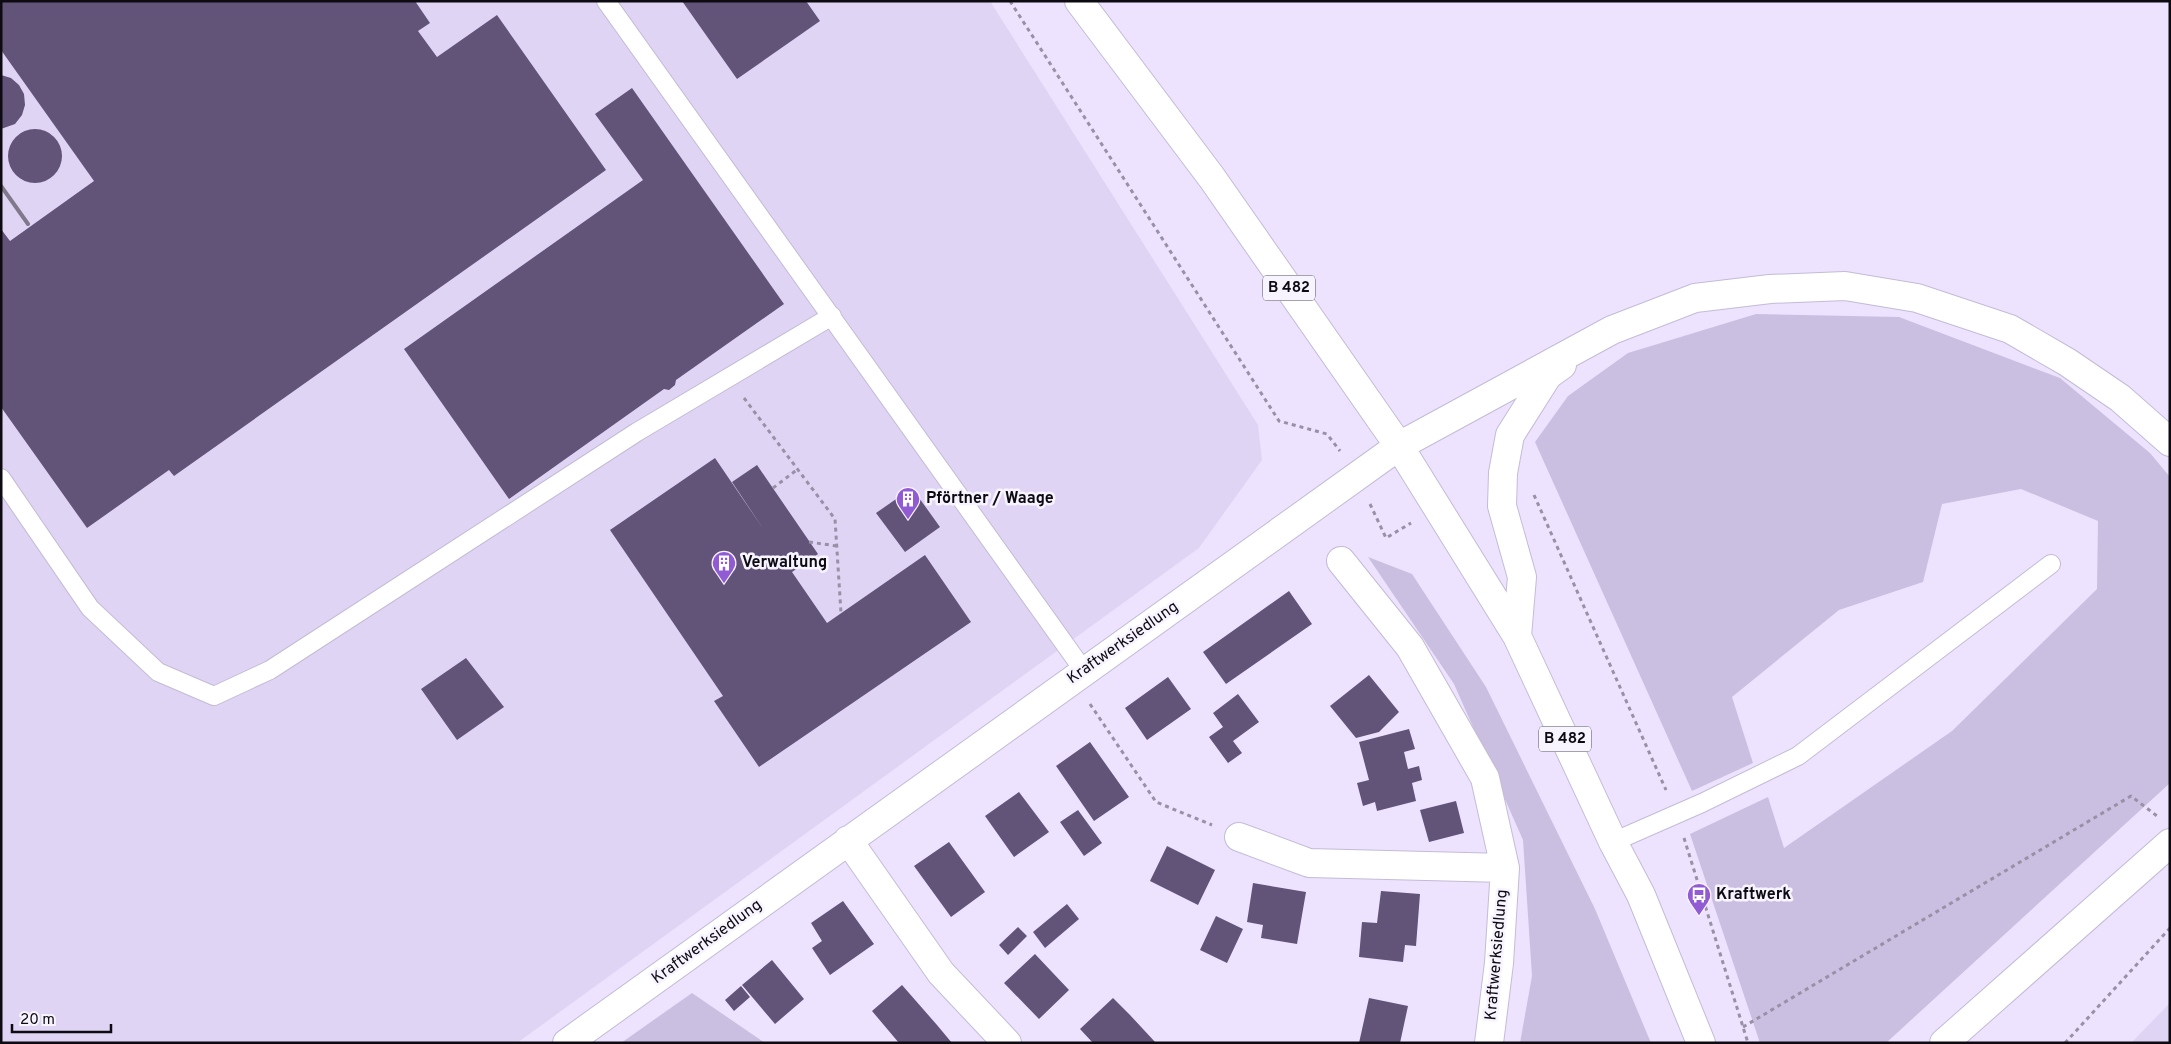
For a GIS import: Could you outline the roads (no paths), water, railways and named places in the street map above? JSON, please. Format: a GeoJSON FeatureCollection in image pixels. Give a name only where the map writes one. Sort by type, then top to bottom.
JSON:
{"type":"FeatureCollection","features":[{"type":"Feature","properties":{"kind":"main road","name":"B 482"},"geometry":{"type":"LineString","coordinates":[[1079,1],[1212,178],[1399,446],[1517,636],[1613,842],[1641,894],[1702,1043]]}},
{"type":"Feature","properties":{"kind":"main road"},"geometry":{"type":"LineString","coordinates":[[1517,636],[1522,577],[1502,506],[1503,473],[1510,435],[1548,375],[1612,330],[1695,298],[1770,288],[1845,286],[1917,298],[2010,329],[2067,362],[2120,398],[2170,442]]}},
{"type":"Feature","properties":{"kind":"main road","name":"Kraftwerksiedlung"},"geometry":{"type":"LineString","coordinates":[[567,1043],[1399,446],[1612,330]]}},
{"type":"Feature","properties":{"kind":"main road","name":"Kraftwerksiedlung"},"geometry":{"type":"LineString","coordinates":[[1341,561],[1410,647],[1485,778],[1505,868],[1498,963],[1489,1043]]}},
{"type":"Feature","properties":{"kind":"main road"},"geometry":{"type":"LineString","coordinates":[[1944,1043],[2166,832]]}},
{"type":"Feature","properties":{"kind":"main road","name":"Kraftwerksiedlung"},"geometry":{"type":"LineString","coordinates":[[1239,836],[1308,863],[1505,868]]}},
{"type":"Feature","properties":{"kind":"main road"},"geometry":{"type":"LineString","coordinates":[[848,840],[940,973],[1007,1043]]}},
{"type":"Feature","properties":{"kind":"lane"},"geometry":{"type":"LineString","coordinates":[[606,1],[832,316],[1079,675]]}},
{"type":"Feature","properties":{"kind":"lane"},"geometry":{"type":"LineString","coordinates":[[1,478],[90,608],[158,672],[214,696],[270,670],[637,432],[832,316]]}},
{"type":"Feature","properties":{"kind":"lane"},"geometry":{"type":"LineString","coordinates":[[1613,842],[1677,814],[1798,756],[2051,564]]}},
{"type":"Feature","properties":{"kind":"railway"},"geometry":{"type":"LineString","coordinates":[[1,186],[28,224]]}},
{"type":"Feature","properties":{"kind":"place","name":"Pförtner / Waage"},"geometry":{"type":"Point","coordinates":[908,520]}},
{"type":"Feature","properties":{"kind":"place","name":"Verwaltung"},"geometry":{"type":"Point","coordinates":[724,584]}},
{"type":"Feature","properties":{"kind":"place","name":"Kraftwerk"},"geometry":{"type":"Point","coordinates":[1699,916]}}]}
